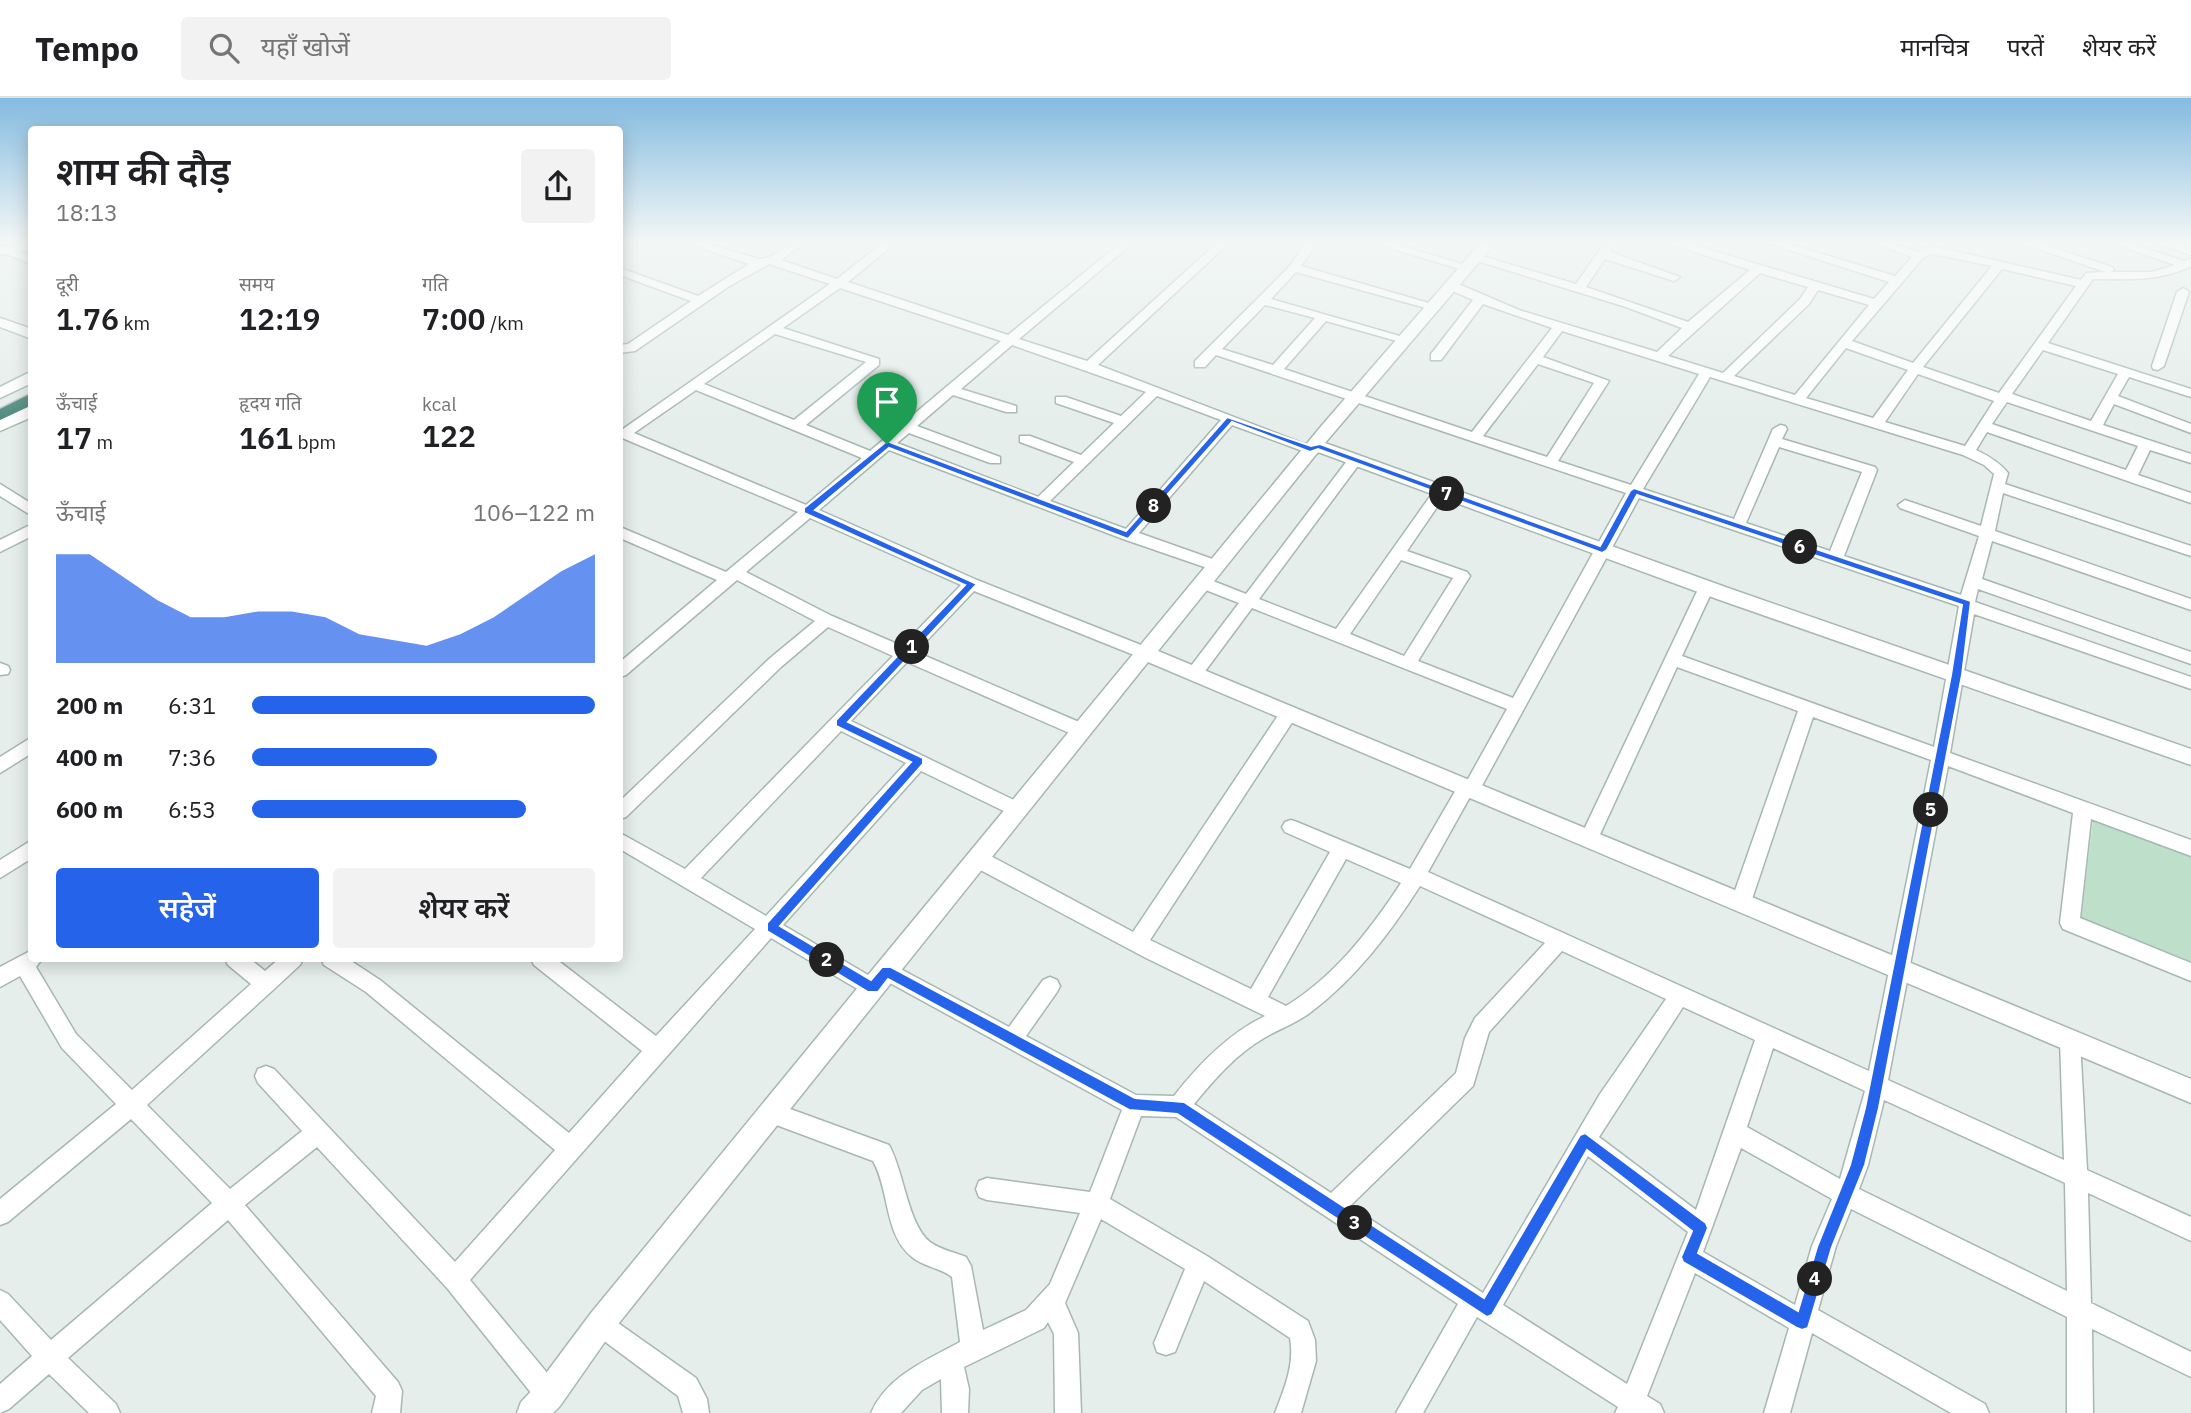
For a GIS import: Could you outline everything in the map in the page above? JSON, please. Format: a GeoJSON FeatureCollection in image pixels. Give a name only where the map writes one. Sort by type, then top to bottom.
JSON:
{"type":"FeatureCollection","features":[{"type":"Feature","properties":{"kind":"highway"},"geometry":{"type":"LineString","coordinates":[[0,404],[28,389]]}},
{"type":"Feature","properties":{"kind":"highway"},"geometry":{"type":"LineString","coordinates":[[0,415],[28,400]]}},
{"type":"Feature","properties":{"kind":"street"},"geometry":{"type":"LineString","coordinates":[[623,349],[631,348],[700,302]]}},
{"type":"Feature","properties":{"kind":"street"},"geometry":{"type":"LineString","coordinates":[[623,432],[810,302]]}},
{"type":"Feature","properties":{"kind":"street"},"geometry":{"type":"LineString","coordinates":[[897,302],[1088,366],[1230,419],[1355,460],[1706,587],[2191,757]]}},
{"type":"Feature","properties":{"kind":"street"},"geometry":{"type":"LineString","coordinates":[[623,668],[1056,302]]}},
{"type":"Feature","properties":{"kind":"street"},"geometry":{"type":"LineString","coordinates":[[1088,366],[1158,302]]}},
{"type":"Feature","properties":{"kind":"street"},"geometry":{"type":"LineString","coordinates":[[1200,364],[1260,302]]}},
{"type":"Feature","properties":{"kind":"street"},"geometry":{"type":"LineString","coordinates":[[1270,302],[1404,340]]}},
{"type":"Feature","properties":{"kind":"street"},"geometry":{"type":"LineString","coordinates":[[1420,302],[1433,306]]}},
{"type":"Feature","properties":{"kind":"street"},"geometry":{"type":"LineString","coordinates":[[532,1413],[1080,730],[1315,448],[1352,398],[1436,302]]}},
{"type":"Feature","properties":{"kind":"street"},"geometry":{"type":"LineString","coordinates":[[1436,357],[1477,302]]}},
{"type":"Feature","properties":{"kind":"street"},"geometry":{"type":"LineString","coordinates":[[1490,302],[1968,452],[1995,465],[2001,476],[1967,605],[1957,675],[1877,1083],[1857,1165],[1824,1247],[1777,1413]]}},
{"type":"Feature","properties":{"kind":"street"},"geometry":{"type":"LineString","coordinates":[[1617,302],[1690,327]]}},
{"type":"Feature","properties":{"kind":"street"},"geometry":{"type":"LineString","coordinates":[[1659,357],[1719,302]]}},
{"type":"Feature","properties":{"kind":"street"},"geometry":{"type":"LineString","coordinates":[[1726,377],[1802,302]]}},
{"type":"Feature","properties":{"kind":"street"},"geometry":{"type":"LineString","coordinates":[[1798,400],[1877,304],[1872,302]]}},
{"type":"Feature","properties":{"kind":"street"},"geometry":{"type":"LineString","coordinates":[[1877,425],[1888,404],[1965,302]]}},
{"type":"Feature","properties":{"kind":"street"},"geometry":{"type":"LineString","coordinates":[[1968,452],[2071,302]]}},
{"type":"Feature","properties":{"kind":"street"},"geometry":{"type":"LineString","coordinates":[[2158,366],[2183,302]]}},
{"type":"Feature","properties":{"kind":"street"},"geometry":{"type":"LineString","coordinates":[[1275,371],[1323,317]]}},
{"type":"Feature","properties":{"kind":"street"},"geometry":{"type":"LineString","coordinates":[[0,322],[28,333]]}},
{"type":"Feature","properties":{"kind":"street"},"geometry":{"type":"LineString","coordinates":[[1474,439],[1533,358],[1560,326]]}},
{"type":"Feature","properties":{"kind":"street"},"geometry":{"type":"LineString","coordinates":[[772,328],[874,362],[796,426]]}},
{"type":"Feature","properties":{"kind":"street"},"geometry":{"type":"LineString","coordinates":[[1844,343],[2191,459]]}},
{"type":"Feature","properties":{"kind":"street"},"geometry":{"type":"LineString","coordinates":[[2040,345],[2191,393]]}},
{"type":"Feature","properties":{"kind":"street"},"geometry":{"type":"LineString","coordinates":[[1214,350],[1835,559],[2191,683]]}},
{"type":"Feature","properties":{"kind":"street"},"geometry":{"type":"LineString","coordinates":[[1533,358],[1602,381],[1550,463]]}},
{"type":"Feature","properties":{"kind":"street"},"geometry":{"type":"LineString","coordinates":[[1179,1107],[1198,1080],[1226,1055],[1251,1035],[1305,1005],[1343,971],[1394,914],[1516,706],[1634,491],[1707,372]]}},
{"type":"Feature","properties":{"kind":"street"},"geometry":{"type":"LineString","coordinates":[[2095,427],[2124,372]]}},
{"type":"Feature","properties":{"kind":"street"},"geometry":{"type":"LineString","coordinates":[[0,393],[28,378]]}},
{"type":"Feature","properties":{"kind":"street"},"geometry":{"type":"LineString","coordinates":[[693,384],[873,457]]}},
{"type":"Feature","properties":{"kind":"street"},"geometry":{"type":"LineString","coordinates":[[951,390],[1012,409]]}},
{"type":"Feature","properties":{"kind":"street"},"geometry":{"type":"LineString","coordinates":[[1040,503],[1154,391]]}},
{"type":"Feature","properties":{"kind":"street"},"geometry":{"type":"LineString","coordinates":[[2111,398],[2191,429]]}},
{"type":"Feature","properties":{"kind":"street"},"geometry":{"type":"LineString","coordinates":[[1061,400],[1124,422]]}},
{"type":"Feature","properties":{"kind":"street"},"geometry":{"type":"LineString","coordinates":[[0,426],[28,412]]}},
{"type":"Feature","properties":{"kind":"street"},"geometry":{"type":"LineString","coordinates":[[1128,536],[1230,419]]}},
{"type":"Feature","properties":{"kind":"street"},"geometry":{"type":"LineString","coordinates":[[1984,426],[2191,498]]}},
{"type":"Feature","properties":{"kind":"street"},"geometry":{"type":"LineString","coordinates":[[908,427],[995,460]]}},
{"type":"Feature","properties":{"kind":"street"},"geometry":{"type":"LineString","coordinates":[[623,433],[972,584],[1469,787],[2191,1091]]}},
{"type":"Feature","properties":{"kind":"street"},"geometry":{"type":"LineString","coordinates":[[1738,526],[1777,435],[1870,470],[1835,559]]}},
{"type":"Feature","properties":{"kind":"street"},"geometry":{"type":"LineString","coordinates":[[1025,439],[1084,461]]}},
{"type":"Feature","properties":{"kind":"street"},"geometry":{"type":"LineString","coordinates":[[887,444],[1128,536],[1209,575],[1250,601],[1516,706]]}},
{"type":"Feature","properties":{"kind":"street"},"geometry":{"type":"LineString","coordinates":[[2130,477],[2146,444]]}},
{"type":"Feature","properties":{"kind":"street"},"geometry":{"type":"LineString","coordinates":[[1194,674],[1355,460]]}},
{"type":"Feature","properties":{"kind":"street"},"geometry":{"type":"LineString","coordinates":[[1999,487],[2191,551]]}},
{"type":"Feature","properties":{"kind":"street"},"geometry":{"type":"LineString","coordinates":[[0,489],[28,508]]}},
{"type":"Feature","properties":{"kind":"street"},"geometry":{"type":"LineString","coordinates":[[1340,636],[1441,491]]}},
{"type":"Feature","properties":{"kind":"street"},"geometry":{"type":"LineString","coordinates":[[1905,505],[2191,605]]}},
{"type":"Feature","properties":{"kind":"street"},"geometry":{"type":"LineString","coordinates":[[0,547],[28,531]]}},
{"type":"Feature","properties":{"kind":"street"},"geometry":{"type":"LineString","coordinates":[[623,533],[731,576],[1080,730]]}},
{"type":"Feature","properties":{"kind":"street"},"geometry":{"type":"LineString","coordinates":[[1398,553],[1462,576],[1408,663]]}},
{"type":"Feature","properties":{"kind":"street"},"geometry":{"type":"LineString","coordinates":[[1973,582],[2191,658]]}},
{"type":"Feature","properties":{"kind":"street"},"geometry":{"type":"LineString","coordinates":[[688,878],[972,584]]}},
{"type":"Feature","properties":{"kind":"street"},"geometry":{"type":"LineString","coordinates":[[1589,838],[1706,587]]}},
{"type":"Feature","properties":{"kind":"street"},"geometry":{"type":"LineString","coordinates":[[623,809],[775,663],[826,620]]}},
{"type":"Feature","properties":{"kind":"street"},"geometry":{"type":"LineString","coordinates":[[1673,659],[2191,848]]}},
{"type":"Feature","properties":{"kind":"street"},"geometry":{"type":"LineString","coordinates":[[1741,902],[1807,710]]}},
{"type":"Feature","properties":{"kind":"street"},"geometry":{"type":"LineString","coordinates":[[1137,943],[1289,713]]}},
{"type":"Feature","properties":{"kind":"street"},"geometry":{"type":"LineString","coordinates":[[840,723],[1017,810]]}},
{"type":"Feature","properties":{"kind":"street"},"geometry":{"type":"LineString","coordinates":[[0,766],[28,747]]}},
{"type":"Feature","properties":{"kind":"street"},"geometry":{"type":"LineString","coordinates":[[455,1280],[919,761]]}},
{"type":"Feature","properties":{"kind":"street"},"geometry":{"type":"LineString","coordinates":[[2084,808],[2070,923],[2191,971]]}},
{"type":"Feature","properties":{"kind":"street"},"geometry":{"type":"LineString","coordinates":[[1291,827],[1561,939],[2191,1229]]}},
{"type":"Feature","properties":{"kind":"street"},"geometry":{"type":"LineString","coordinates":[[623,843],[771,927],[1012,1039],[1134,1105],[1179,1107],[1637,1409],[1767,1035]]}},
{"type":"Feature","properties":{"kind":"street"},"geometry":{"type":"LineString","coordinates":[[1255,1001],[1342,849]]}},
{"type":"Feature","properties":{"kind":"street"},"geometry":{"type":"LineString","coordinates":[[0,870],[28,851]]}},
{"type":"Feature","properties":{"kind":"street"},"geometry":{"type":"LineString","coordinates":[[978,859],[1137,943],[1286,1016]]}},
{"type":"Feature","properties":{"kind":"street"},"geometry":{"type":"LineString","coordinates":[[1332,1208],[1465,1079],[1473,1040],[1482,1025],[1561,939]]}},
{"type":"Feature","properties":{"kind":"street"},"geometry":{"type":"LineString","coordinates":[[0,978],[28,962],[69,1041],[229,1204],[389,1391],[389,1409],[385,1413]]}},
{"type":"Feature","properties":{"kind":"street"},"geometry":{"type":"LineString","coordinates":[[239,962],[266,984]]}},
{"type":"Feature","properties":{"kind":"street"},"geometry":{"type":"LineString","coordinates":[[0,1214],[132,1104],[290,962]]}},
{"type":"Feature","properties":{"kind":"street"},"geometry":{"type":"LineString","coordinates":[[336,962],[373,986],[571,1149]]}},
{"type":"Feature","properties":{"kind":"street"},"geometry":{"type":"LineString","coordinates":[[545,962],[657,1051]]}},
{"type":"Feature","properties":{"kind":"street"},"geometry":{"type":"LineString","coordinates":[[1012,1039],[1050,986]]}},
{"type":"Feature","properties":{"kind":"street"},"geometry":{"type":"LineString","coordinates":[[1409,1413],[1608,1101],[1680,995]]}},
{"type":"Feature","properties":{"kind":"street"},"geometry":{"type":"LineString","coordinates":[[2070,1041],[2076,1176],[2080,1413]]}},
{"type":"Feature","properties":{"kind":"street"},"geometry":{"type":"LineString","coordinates":[[266,1076],[455,1280],[549,1395]]}},
{"type":"Feature","properties":{"kind":"street"},"geometry":{"type":"LineString","coordinates":[[884,1413],[913,1381],[1035,1319],[1058,1292],[1097,1205],[1134,1105]]}},
{"type":"Feature","properties":{"kind":"street"},"geometry":{"type":"LineString","coordinates":[[771,1113],[881,1153],[889,1163],[907,1233],[917,1246],[932,1256],[958,1265],[963,1274],[973,1349]]}},
{"type":"Feature","properties":{"kind":"street"},"geometry":{"type":"LineString","coordinates":[[1734,1132],[1845,1194],[2191,1365]]}},
{"type":"Feature","properties":{"kind":"street"},"geometry":{"type":"LineString","coordinates":[[0,1400],[229,1204],[317,1133]]}},
{"type":"Feature","properties":{"kind":"street"},"geometry":{"type":"LineString","coordinates":[[1585,1140],[1701,1228]]}},
{"type":"Feature","properties":{"kind":"street"},"geometry":{"type":"LineString","coordinates":[[987,1189],[1097,1205],[1199,1264],[1299,1330],[1305,1347],[1305,1359],[1288,1413]]}},
{"type":"Feature","properties":{"kind":"street"},"geometry":{"type":"LineString","coordinates":[[1689,1257],[1976,1413]]}},
{"type":"Feature","properties":{"kind":"street"},"geometry":{"type":"LineString","coordinates":[[1166,1343],[1199,1264]]}},
{"type":"Feature","properties":{"kind":"street"},"geometry":{"type":"LineString","coordinates":[[1051,1300],[1066,1333],[1068,1413]]}},
{"type":"Feature","properties":{"kind":"street"},"geometry":{"type":"LineString","coordinates":[[0,1302],[51,1359],[107,1413]]}},
{"type":"Feature","properties":{"kind":"street"},"geometry":{"type":"LineString","coordinates":[[601,1324],[687,1387],[694,1399],[696,1413]]}},
{"type":"Feature","properties":{"kind":"street"},"geometry":{"type":"LineString","coordinates":[[950,1361],[956,1389],[955,1413]]}},
{"type":"Feature","properties":{"kind":"green space"},"geometry":{"type":"Polygon","coordinates":[[[2093,820],[2191,856],[2191,964],[2081,920],[2093,820]]]}},
{"type":"Feature","properties":{"kind":"route"},"geometry":{"type":"LineString","coordinates":[[1230,419],[1313,450],[1316,446],[1602,550],[1634,491],[1968,603],[1957,675],[1872,1108],[1857,1165],[1824,1247],[1802,1322],[1689,1257],[1701,1228],[1585,1140],[1487,1309],[1179,1107],[1134,1105],[886,971],[873,988],[771,927],[919,761],[840,723],[972,584],[808,511],[887,444],[1128,536],[1230,419]]}}]}
